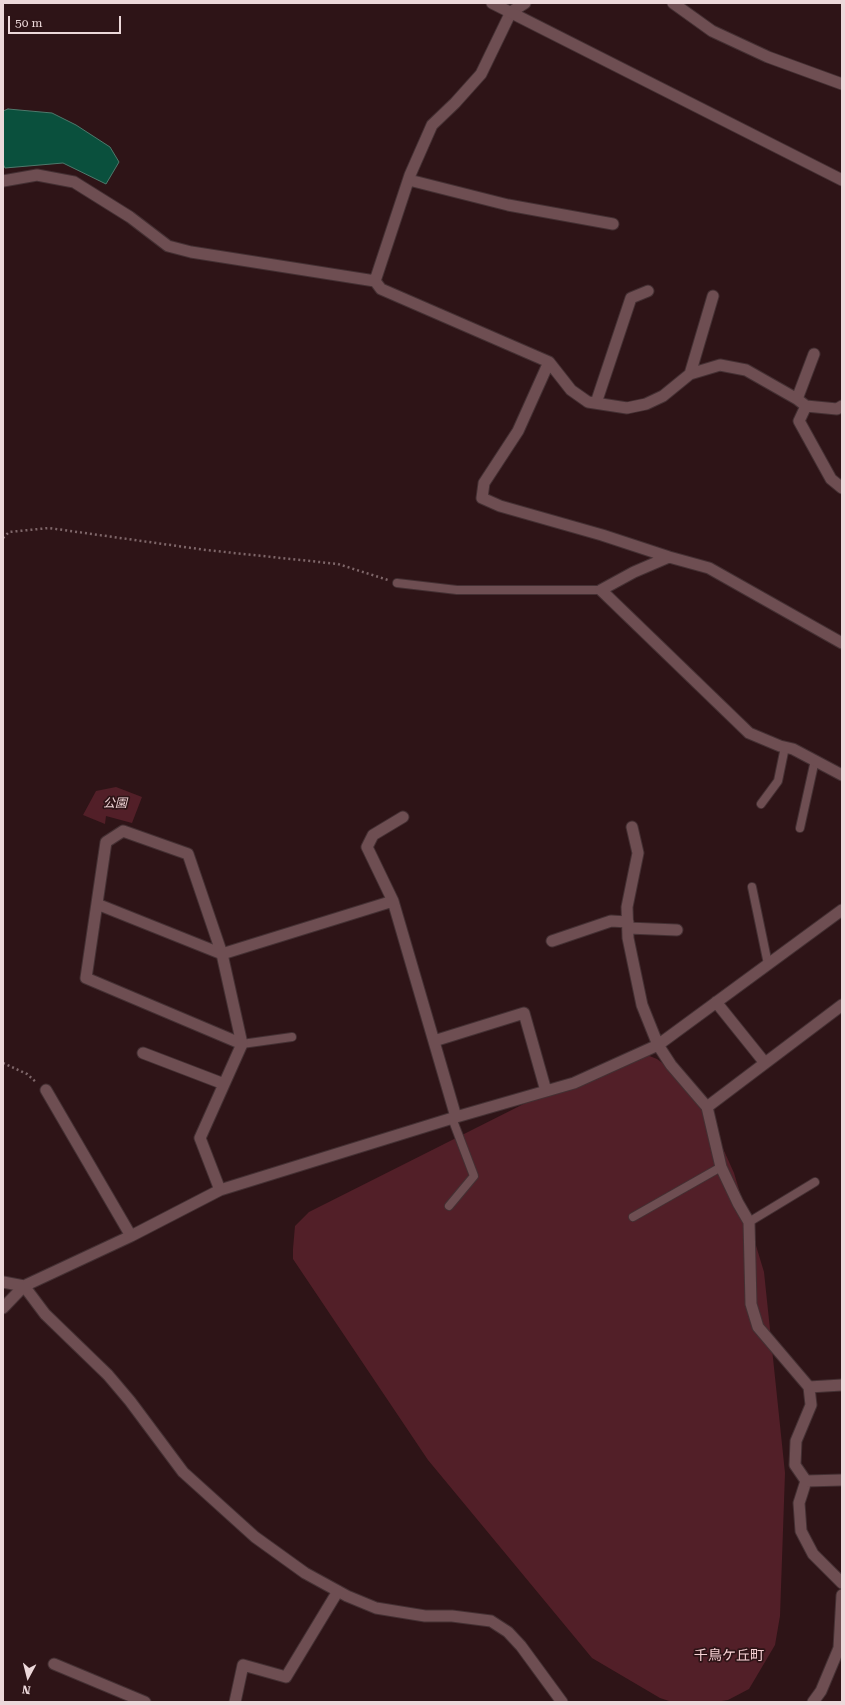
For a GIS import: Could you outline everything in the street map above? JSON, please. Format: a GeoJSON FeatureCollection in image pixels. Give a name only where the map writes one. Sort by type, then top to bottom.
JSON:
{"type":"FeatureCollection","features":[{"type":"Feature","properties":{"kind":"street"},"geometry":{"type":"LineString","coordinates":[[492,3],[842,180]]}},
{"type":"Feature","properties":{"kind":"street"},"geometry":{"type":"LineString","coordinates":[[375,281],[409,180],[432,125],[482,74],[511,12],[525,3]]}},
{"type":"Feature","properties":{"kind":"street"},"geometry":{"type":"LineString","coordinates":[[673,3],[712,30],[768,57],[842,84]]}},
{"type":"Feature","properties":{"kind":"street"},"geometry":{"type":"LineString","coordinates":[[3,181],[37,175],[74,182],[130,217],[168,246],[190,252],[375,281],[381,289],[549,362],[571,390],[588,402],[627,408],[646,404],[663,396],[690,374],[720,365],[746,370],[802,402],[837,409],[842,406]]}},
{"type":"Feature","properties":{"kind":"street"},"geometry":{"type":"LineString","coordinates":[[409,180],[508,205],[613,224]]}},
{"type":"Feature","properties":{"kind":"street"},"geometry":{"type":"LineString","coordinates":[[596,403],[631,298],[648,291]]}},
{"type":"Feature","properties":{"kind":"street"},"geometry":{"type":"LineString","coordinates":[[690,374],[713,296]]}},
{"type":"Feature","properties":{"kind":"street"},"geometry":{"type":"LineString","coordinates":[[814,354],[802,402],[799,421],[831,479],[842,488]]}},
{"type":"Feature","properties":{"kind":"street"},"geometry":{"type":"LineString","coordinates":[[549,362],[518,431],[484,483],[482,498],[500,506],[602,535],[668,557],[709,568],[842,643]]}},
{"type":"Feature","properties":{"kind":"street"},"geometry":{"type":"LineString","coordinates":[[668,557],[634,572],[601,590],[749,732],[793,749],[842,775]]}},
{"type":"Feature","properties":{"kind":"street"},"geometry":{"type":"LineString","coordinates":[[403,816],[372,835],[367,847],[393,901],[434,1041],[454,1117]]}},
{"type":"Feature","properties":{"kind":"street"},"geometry":{"type":"LineString","coordinates":[[632,827],[638,853],[627,907],[628,938],[642,1005],[658,1045],[671,1065],[707,1107],[721,1167],[749,1222],[751,1304],[758,1327],[809,1387],[812,1405],[796,1441],[795,1465],[806,1481]]}},
{"type":"Feature","properties":{"kind":"street"},"geometry":{"type":"LineString","coordinates":[[220,1190],[200,1138],[242,1044],[222,954],[188,854],[123,831],[106,842],[86,978],[242,1044]]}},
{"type":"Feature","properties":{"kind":"street"},"geometry":{"type":"LineString","coordinates":[[97,904],[222,954],[393,901]]}},
{"type":"Feature","properties":{"kind":"street"},"geometry":{"type":"LineString","coordinates":[[3,1308],[24,1286],[131,1236],[220,1190],[454,1117],[574,1083],[658,1045],[842,910]]}},
{"type":"Feature","properties":{"kind":"street"},"geometry":{"type":"LineString","coordinates":[[552,941],[611,921],[628,925],[677,930]]}},
{"type":"Feature","properties":{"kind":"street"},"geometry":{"type":"LineString","coordinates":[[716,1002],[765,1063]]}},
{"type":"Feature","properties":{"kind":"street"},"geometry":{"type":"LineString","coordinates":[[707,1107],[842,1005]]}},
{"type":"Feature","properties":{"kind":"street"},"geometry":{"type":"LineString","coordinates":[[434,1041],[524,1013],[546,1091]]}},
{"type":"Feature","properties":{"kind":"street"},"geometry":{"type":"LineString","coordinates":[[143,1053],[224,1084]]}},
{"type":"Feature","properties":{"kind":"street"},"geometry":{"type":"LineString","coordinates":[[46,1090],[131,1236]]}},
{"type":"Feature","properties":{"kind":"street"},"geometry":{"type":"LineString","coordinates":[[3,1282],[24,1286],[45,1314],[108,1375],[183,1472],[255,1537],[305,1572],[338,1591],[376,1608],[425,1616],[452,1616],[491,1621],[508,1632],[521,1646],[562,1702]]}},
{"type":"Feature","properties":{"kind":"street"},"geometry":{"type":"LineString","coordinates":[[809,1387],[842,1385]]}},
{"type":"Feature","properties":{"kind":"street"},"geometry":{"type":"LineString","coordinates":[[806,1481],[842,1480]]}},
{"type":"Feature","properties":{"kind":"street"},"geometry":{"type":"LineString","coordinates":[[806,1481],[799,1503],[801,1531],[813,1554],[842,1583]]}},
{"type":"Feature","properties":{"kind":"street"},"geometry":{"type":"LineString","coordinates":[[235,1702],[243,1665],[286,1677],[338,1591]]}},
{"type":"Feature","properties":{"kind":"street"},"geometry":{"type":"LineString","coordinates":[[813,1702],[821,1691],[839,1648],[842,1595]]}},
{"type":"Feature","properties":{"kind":"street"},"geometry":{"type":"LineString","coordinates":[[54,1664],[145,1702]]}},
{"type":"Feature","properties":{"kind":"lane"},"geometry":{"type":"LineString","coordinates":[[396,583],[457,590],[601,590]]}},
{"type":"Feature","properties":{"kind":"lane"},"geometry":{"type":"LineString","coordinates":[[760,804],[778,781],[785,747]]}},
{"type":"Feature","properties":{"kind":"lane"},"geometry":{"type":"LineString","coordinates":[[800,828],[815,760]]}},
{"type":"Feature","properties":{"kind":"lane"},"geometry":{"type":"LineString","coordinates":[[752,887],[768,964]]}},
{"type":"Feature","properties":{"kind":"lane"},"geometry":{"type":"LineString","coordinates":[[242,1044],[292,1037]]}},
{"type":"Feature","properties":{"kind":"lane"},"geometry":{"type":"LineString","coordinates":[[449,1206],[474,1176],[454,1117]]}},
{"type":"Feature","properties":{"kind":"lane"},"geometry":{"type":"LineString","coordinates":[[633,1217],[721,1167]]}},
{"type":"Feature","properties":{"kind":"lane"},"geometry":{"type":"LineString","coordinates":[[749,1222],[815,1182]]}},
{"type":"Feature","properties":{"kind":"path"},"geometry":{"type":"LineString","coordinates":[[3,538],[9,532],[49,528],[206,550],[338,564],[396,583]]}},
{"type":"Feature","properties":{"kind":"path"},"geometry":{"type":"LineString","coordinates":[[3,1063],[27,1074],[46,1090]]}},
{"type":"Feature","properties":{"kind":"green space","name":"公園"},"geometry":{"type":"Polygon","coordinates":[[[116,787],[142,797],[132,823],[106,816],[105,824],[83,815],[96,791],[116,787]]]}},
{"type":"Feature","properties":{"kind":"green space"},"geometry":{"type":"Polygon","coordinates":[[[633,1052],[642,1053],[657,1059],[672,1070],[712,1124],[734,1173],[764,1272],[785,1473],[780,1616],[775,1645],[749,1689],[728,1700],[716,1702],[672,1702],[660,1698],[592,1658],[428,1460],[293,1259],[295,1226],[309,1212],[615,1058],[633,1052]]]}},
{"type":"Feature","properties":{"kind":"shaded area"},"geometry":{"type":"Polygon","coordinates":[[[8,109],[52,113],[76,125],[110,147],[119,162],[106,184],[63,163],[5,168],[3,164],[3,111],[8,109]]]}},
{"type":"Feature","properties":{"kind":"district","name":"千鳥ケ丘町"},"geometry":{"type":"Point","coordinates":[729,1656]}}]}
